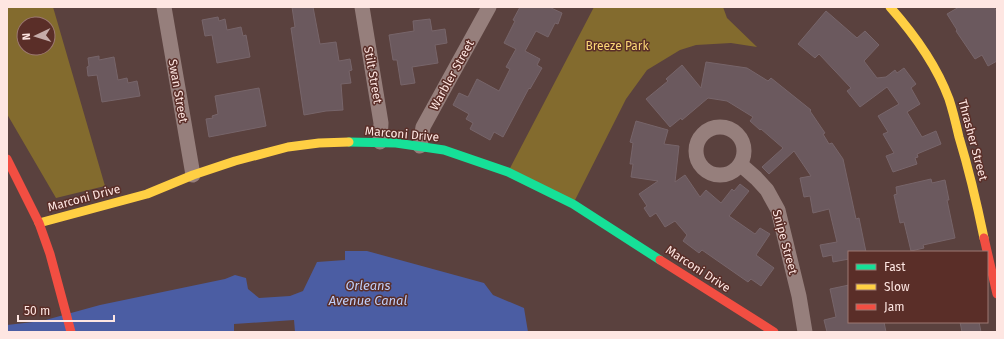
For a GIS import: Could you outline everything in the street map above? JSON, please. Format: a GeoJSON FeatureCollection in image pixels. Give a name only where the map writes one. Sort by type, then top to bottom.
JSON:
{"type":"FeatureCollection","features":[{"type":"Feature","properties":{"kind":"street","name":"Swan Street"},"geometry":{"type":"LineString","coordinates":[[164,7],[193,176]]}},
{"type":"Feature","properties":{"kind":"street","name":"Stilt Street"},"geometry":{"type":"LineString","coordinates":[[362,7],[382,123],[380,142]]}},
{"type":"Feature","properties":{"kind":"street","name":"Warbler Street"},"geometry":{"type":"LineString","coordinates":[[420,146],[424,128],[489,7]]}},
{"type":"Feature","properties":{"kind":"street","name":"Thrasher Street"},"geometry":{"type":"LineString","coordinates":[[890,7],[910,30],[922,47],[940,78],[949,99],[972,183],[987,251]]}},
{"type":"Feature","properties":{"kind":"street","name":"Marconi Drive"},"geometry":{"type":"LineString","coordinates":[[39,223],[147,194],[193,176],[252,156],[288,147],[326,143],[380,142],[420,146],[444,150],[508,172],[573,204],[774,332]]}},
{"type":"Feature","properties":{"kind":"street"},"geometry":{"type":"LineString","coordinates":[[7,159],[39,223],[50,254],[71,332]]}},
{"type":"Feature","properties":{"kind":"street","name":"Snipe Street"},"geometry":{"type":"LineString","coordinates":[[740,164],[767,190],[778,210],[799,296],[805,332]]}},
{"type":"Feature","properties":{"kind":"street","name":"Thrasher Street"},"geometry":{"type":"LineString","coordinates":[[988,254],[997,294]]}},
{"type":"Feature","properties":{"kind":"green space"},"geometry":{"type":"Polygon","coordinates":[[[7,7],[53,7],[56,16],[16,16],[16,56],[56,56],[56,17],[105,186],[56,198],[7,114],[7,7]]]}},
{"type":"Feature","properties":{"kind":"green space","name":"Breeze Park"},"geometry":{"type":"Polygon","coordinates":[[[594,7],[723,7],[727,18],[757,47],[731,43],[696,45],[680,50],[647,70],[626,99],[573,204],[508,172],[594,7]]]}},
{"type":"Feature","properties":{"kind":"water","name":"Orleans Avenue Canal"},"geometry":{"type":"Polygon","coordinates":[[[345,251],[367,251],[484,283],[493,295],[524,308],[528,332],[295,332],[294,320],[234,324],[234,332],[7,332],[7,325],[42,321],[100,305],[225,279],[235,275],[246,278],[248,289],[259,298],[290,296],[303,291],[317,262],[345,260],[345,251]]]}},
{"type":"Feature","properties":{"kind":"building"},"geometry":{"type":"Polygon","coordinates":[[[292,7],[313,7],[320,44],[336,42],[339,61],[350,59],[352,70],[349,71],[351,83],[341,84],[343,110],[304,115],[291,28],[295,27],[292,7]]]}},
{"type":"Feature","properties":{"kind":"building"},"geometry":{"type":"Polygon","coordinates":[[[520,7],[549,7],[562,13],[558,24],[555,23],[548,37],[536,31],[525,51],[540,59],[537,65],[542,68],[530,89],[529,88],[503,137],[494,132],[490,140],[470,129],[473,123],[466,119],[469,114],[453,105],[459,93],[468,97],[477,79],[499,91],[510,69],[506,67],[516,49],[504,43],[520,7]]]}},
{"type":"Feature","properties":{"kind":"building"},"geometry":{"type":"Polygon","coordinates":[[[959,7],[994,7],[997,12],[997,61],[988,66],[982,55],[975,59],[956,31],[957,30],[947,14],[959,7]]]}},
{"type":"Feature","properties":{"kind":"building"},"geometry":{"type":"Polygon","coordinates":[[[826,11],[857,38],[865,31],[879,45],[864,61],[877,78],[886,77],[895,70],[897,73],[904,68],[916,84],[911,88],[920,104],[907,112],[922,137],[936,131],[941,144],[917,154],[918,157],[915,158],[917,164],[893,172],[886,156],[894,153],[883,134],[888,132],[878,116],[899,104],[887,87],[860,107],[847,91],[851,88],[819,54],[815,58],[798,44],[826,11]]]}},
{"type":"Feature","properties":{"kind":"building"},"geometry":{"type":"Polygon","coordinates":[[[218,17],[219,21],[225,19],[227,30],[241,27],[243,36],[246,35],[250,57],[217,63],[212,35],[205,36],[202,20],[218,17]]]}},
{"type":"Feature","properties":{"kind":"building"},"geometry":{"type":"Polygon","coordinates":[[[430,19],[432,31],[445,29],[447,43],[435,45],[438,63],[412,67],[415,83],[401,85],[397,60],[393,60],[389,35],[414,31],[413,21],[430,19]]]}},
{"type":"Feature","properties":{"kind":"building"},"geometry":{"type":"Polygon","coordinates":[[[99,56],[99,60],[114,57],[118,80],[127,78],[128,83],[137,81],[140,96],[102,102],[97,75],[88,76],[87,67],[89,66],[88,58],[99,56]]]}},
{"type":"Feature","properties":{"kind":"building"},"geometry":{"type":"Polygon","coordinates":[[[706,62],[747,68],[768,81],[771,78],[811,110],[810,111],[825,133],[823,134],[829,144],[832,143],[843,159],[856,219],[859,218],[866,251],[848,251],[848,259],[833,262],[832,255],[823,257],[820,245],[837,242],[829,209],[813,213],[810,196],[804,197],[800,178],[811,176],[794,151],[769,174],[762,167],[783,148],[750,121],[753,117],[727,101],[708,98],[682,120],[681,118],[670,127],[646,99],[668,81],[666,79],[682,65],[701,88],[706,62]]]}},
{"type":"Feature","properties":{"kind":"building"},"geometry":{"type":"Polygon","coordinates":[[[259,88],[266,126],[209,137],[206,119],[213,118],[212,116],[218,114],[215,96],[259,88]]]}},
{"type":"Feature","properties":{"kind":"building"},"geometry":{"type":"Polygon","coordinates":[[[636,121],[668,130],[664,144],[679,146],[675,182],[685,175],[700,197],[706,190],[721,203],[732,189],[734,191],[740,184],[749,191],[729,216],[755,234],[760,228],[770,234],[756,255],[774,268],[761,286],[751,279],[748,282],[702,250],[699,253],[683,241],[687,235],[675,221],[665,227],[656,213],[650,217],[644,208],[647,206],[639,194],[658,181],[631,177],[633,164],[630,164],[633,143],[630,142],[636,121]]]}},
{"type":"Feature","properties":{"kind":"building"},"geometry":{"type":"Polygon","coordinates":[[[931,179],[932,183],[945,180],[949,200],[947,200],[955,238],[923,245],[924,248],[911,251],[904,222],[900,223],[894,195],[897,194],[896,187],[931,179]]]}},
{"type":"Feature","properties":{"kind":"building"},"geometry":{"type":"Polygon","coordinates":[[[848,285],[848,323],[884,323],[886,332],[827,332],[824,320],[836,317],[830,289],[848,285]]]}},
{"type":"Feature","properties":{"kind":"building"},"geometry":{"type":"Polygon","coordinates":[[[960,323],[979,323],[981,332],[962,332],[960,323]]]}},
{"type":"Feature","properties":{"kind":"traffic: fast"},"geometry":{"type":"LineString","coordinates":[[349,142],[396,143],[444,150],[508,172],[573,204],[660,260]]}},
{"type":"Feature","properties":{"kind":"traffic: slow"},"geometry":{"type":"LineString","coordinates":[[890,7],[924,50],[944,86],[953,113],[976,200],[984,238]]}},
{"type":"Feature","properties":{"kind":"traffic: slow"},"geometry":{"type":"LineString","coordinates":[[39,223],[147,194],[193,175],[235,161],[288,147],[319,143],[349,142]]}},
{"type":"Feature","properties":{"kind":"traffic: jam"},"geometry":{"type":"LineString","coordinates":[[7,159],[39,223],[50,254],[71,332]]}},
{"type":"Feature","properties":{"kind":"traffic: jam"},"geometry":{"type":"LineString","coordinates":[[984,238],[987,251]]}},
{"type":"Feature","properties":{"kind":"traffic: jam"},"geometry":{"type":"LineString","coordinates":[[988,255],[997,294]]}},
{"type":"Feature","properties":{"kind":"traffic: jam"},"geometry":{"type":"LineString","coordinates":[[660,260],[774,332]]}}]}
